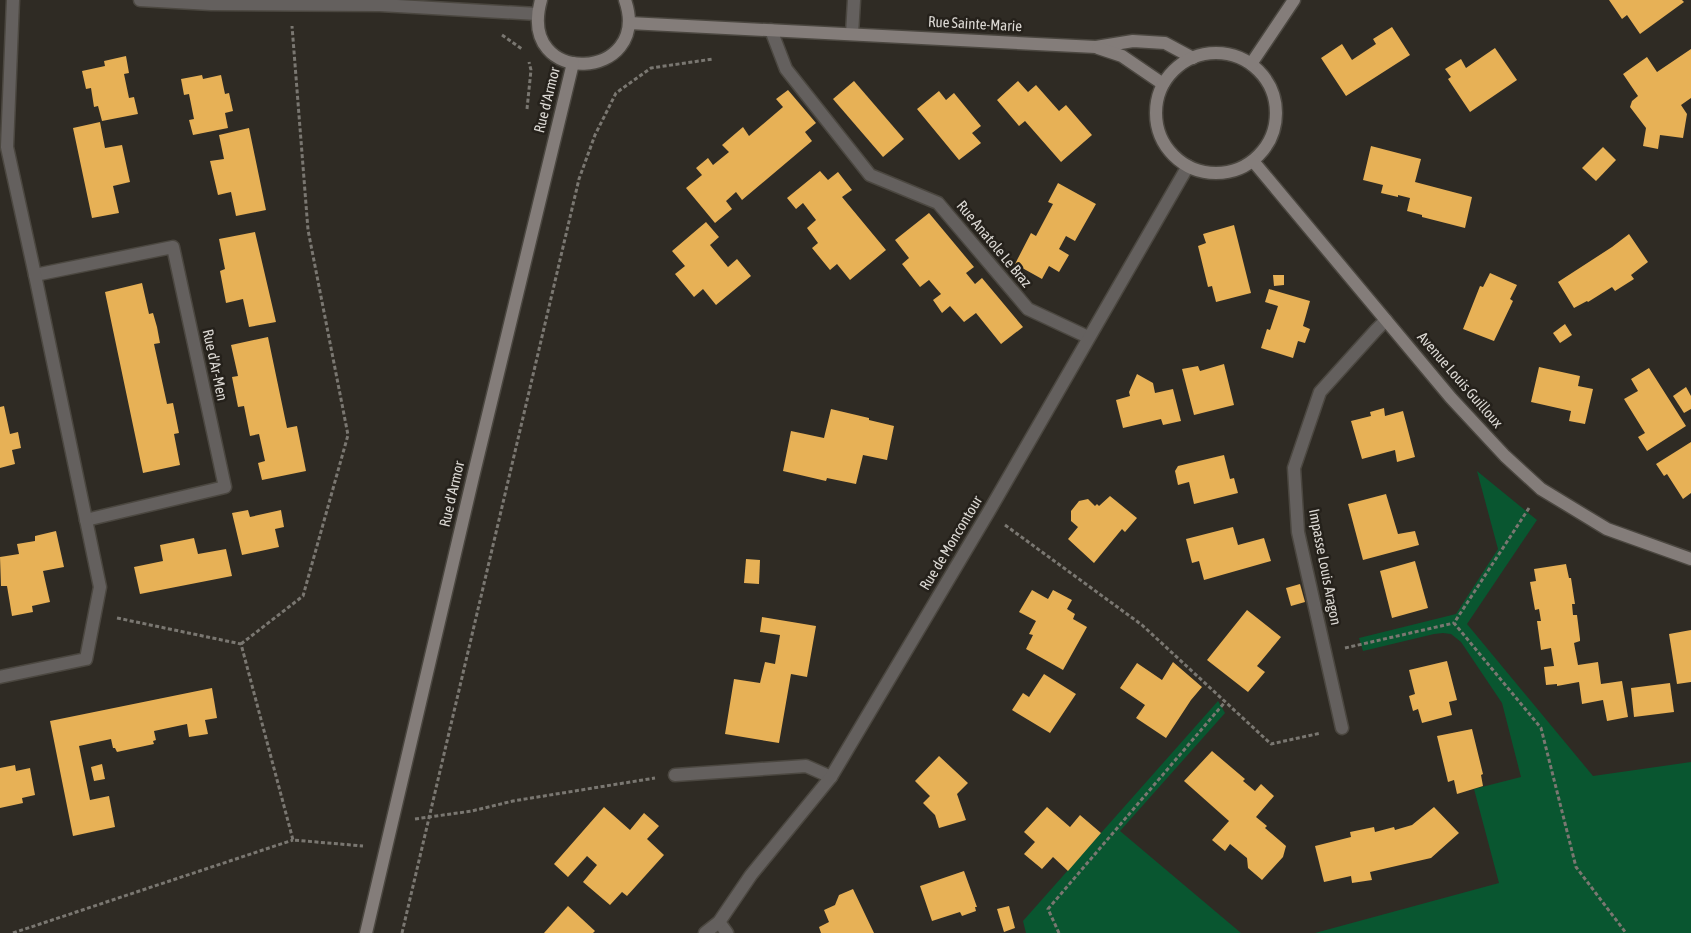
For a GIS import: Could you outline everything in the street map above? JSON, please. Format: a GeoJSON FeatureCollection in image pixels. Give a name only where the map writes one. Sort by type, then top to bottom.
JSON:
{"type":"FeatureCollection","features":[{"type":"Feature","properties":{"kind":"main road"},"geometry":{"type":"LineString","coordinates":[[541,0],[537,14],[542,40],[550,51],[561,59],[573,64],[588,64],[604,60],[616,51],[625,38],[629,23],[625,0]]}},
{"type":"Feature","properties":{"kind":"main road"},"geometry":{"type":"LineString","coordinates":[[1251,64],[1294,0]]}},
{"type":"Feature","properties":{"kind":"main road","name":"Rue Sainte-Marie"},"geometry":{"type":"LineString","coordinates":[[629,23],[1096,47],[1133,42],[1165,43],[1193,58]]}},
{"type":"Feature","properties":{"kind":"main road","name":"Rue Sainte-Marie"},"geometry":{"type":"LineString","coordinates":[[1096,47],[1122,56],[1163,84]]}},
{"type":"Feature","properties":{"kind":"main road"},"geometry":{"type":"LineString","coordinates":[[1213,53],[1233,56],[1251,64],[1264,77],[1272,94],[1276,112],[1274,130],[1265,147],[1253,161],[1238,169],[1221,173],[1204,172],[1188,166],[1173,155],[1162,139],[1157,121],[1157,102],[1163,84],[1176,68],[1193,58],[1213,53]]}},
{"type":"Feature","properties":{"kind":"main road","name":"Rue d'Armor"},"geometry":{"type":"LineString","coordinates":[[366,933],[473,477],[573,64]]}},
{"type":"Feature","properties":{"kind":"main road","name":"Avenue Louis Guilloux"},"geometry":{"type":"LineString","coordinates":[[1253,161],[1451,398],[1505,456],[1541,489],[1607,529],[1691,559]]}},
{"type":"Feature","properties":{"kind":"street"},"geometry":{"type":"LineString","coordinates":[[0,677],[86,659],[100,587],[7,147],[13,0]]}},
{"type":"Feature","properties":{"kind":"street"},"geometry":{"type":"LineString","coordinates":[[140,0],[211,4],[380,5],[537,14]]}},
{"type":"Feature","properties":{"kind":"street"},"geometry":{"type":"LineString","coordinates":[[852,34],[854,0]]}},
{"type":"Feature","properties":{"kind":"street","name":"Rue Anatole Le Braz"},"geometry":{"type":"LineString","coordinates":[[771,30],[786,69],[870,175],[938,204],[1028,309],[1088,337]]}},
{"type":"Feature","properties":{"kind":"street","name":"Rue de Moncontour"},"geometry":{"type":"LineString","coordinates":[[705,933],[719,922],[751,875],[830,777],[988,513],[1188,166]]}},
{"type":"Feature","properties":{"kind":"street","name":"Rue d'Ar-Men"},"geometry":{"type":"LineString","coordinates":[[35,275],[173,247],[225,486],[86,520]]}},
{"type":"Feature","properties":{"kind":"street","name":"Impasse Louis Aragon"},"geometry":{"type":"LineString","coordinates":[[1342,728],[1298,532],[1294,468],[1320,392],[1386,320]]}},
{"type":"Feature","properties":{"kind":"street"},"geometry":{"type":"LineString","coordinates":[[675,775],[806,766],[830,777]]}},
{"type":"Feature","properties":{"kind":"street"},"geometry":{"type":"LineString","coordinates":[[719,922],[727,933]]}},
{"type":"Feature","properties":{"kind":"path"},"geometry":{"type":"LineString","coordinates":[[95,613],[240,644],[303,596],[348,435],[308,230],[290,5]]}},
{"type":"Feature","properties":{"kind":"path"},"geometry":{"type":"LineString","coordinates":[[480,11],[482,30],[502,35],[528,53],[530,70],[527,109]]}},
{"type":"Feature","properties":{"kind":"path"},"geometry":{"type":"LineString","coordinates":[[402,933],[579,179],[595,135],[616,93],[651,68],[713,59]]}},
{"type":"Feature","properties":{"kind":"path"},"geometry":{"type":"LineString","coordinates":[[1325,653],[1454,623],[1541,489]]}},
{"type":"Feature","properties":{"kind":"path"},"geometry":{"type":"LineString","coordinates":[[988,513],[1142,625],[1272,744],[1342,728]]}},
{"type":"Feature","properties":{"kind":"path"},"geometry":{"type":"LineString","coordinates":[[1454,623],[1541,728],[1576,867],[1626,933]]}},
{"type":"Feature","properties":{"kind":"path"},"geometry":{"type":"LineString","coordinates":[[240,644],[293,840]]}},
{"type":"Feature","properties":{"kind":"path"},"geometry":{"type":"LineString","coordinates":[[1059,933],[1048,909],[1225,702]]}},
{"type":"Feature","properties":{"kind":"path"},"geometry":{"type":"LineString","coordinates":[[392,821],[472,811],[513,800],[675,775]]}},
{"type":"Feature","properties":{"kind":"path"},"geometry":{"type":"LineString","coordinates":[[13,933],[293,840],[386,848]]}},
{"type":"Feature","properties":{"kind":"green space"},"geometry":{"type":"Polygon","coordinates":[[[1477,471],[1537,520],[1467,624],[1593,776],[1691,762],[1691,933],[1315,933],[1499,883],[1474,789],[1521,777],[1502,703],[1461,642],[1451,634],[1434,634],[1363,651],[1359,638],[1456,614],[1498,549],[1477,471]]]}},
{"type":"Feature","properties":{"kind":"green space"},"geometry":{"type":"Polygon","coordinates":[[[1218,701],[1225,713],[1120,831],[1241,933],[1026,933],[1023,921],[1218,701]]]}},
{"type":"Feature","properties":{"kind":"building"},"geometry":{"type":"Polygon","coordinates":[[[1609,0],[1682,0],[1684,2],[1640,34],[1627,15],[1622,19],[1609,0]]]}},
{"type":"Feature","properties":{"kind":"building"},"geometry":{"type":"Polygon","coordinates":[[[1392,27],[1410,55],[1346,96],[1321,58],[1342,44],[1352,60],[1376,44],[1373,39],[1392,27]]]}},
{"type":"Feature","properties":{"kind":"building"},"geometry":{"type":"Polygon","coordinates":[[[1495,48],[1517,80],[1470,112],[1448,79],[1451,77],[1445,69],[1461,59],[1466,68],[1495,48]]]}},
{"type":"Feature","properties":{"kind":"building"},"geometry":{"type":"Polygon","coordinates":[[[1691,49],[1691,98],[1681,105],[1687,114],[1683,138],[1660,135],[1658,149],[1643,146],[1646,128],[1630,107],[1632,101],[1638,96],[1623,74],[1647,57],[1657,72],[1691,49]]]}},
{"type":"Feature","properties":{"kind":"building"},"geometry":{"type":"Polygon","coordinates":[[[126,56],[129,73],[124,74],[129,98],[134,97],[138,114],[102,121],[98,106],[94,107],[91,88],[86,89],[82,71],[105,66],[104,61],[126,56]]]}},
{"type":"Feature","properties":{"kind":"building"},"geometry":{"type":"Polygon","coordinates":[[[202,75],[203,79],[221,75],[225,94],[229,93],[233,111],[225,113],[228,128],[193,135],[189,120],[194,119],[189,94],[184,95],[181,79],[202,75]]]}},
{"type":"Feature","properties":{"kind":"building"},"geometry":{"type":"Polygon","coordinates":[[[854,81],[904,139],[883,157],[833,99],[854,81]]]}},
{"type":"Feature","properties":{"kind":"building"},"geometry":{"type":"Polygon","coordinates":[[[1018,81],[1028,92],[1036,85],[1059,111],[1066,105],[1092,135],[1061,162],[1025,121],[1019,126],[997,100],[1018,81]]]}},
{"type":"Feature","properties":{"kind":"building"},"geometry":{"type":"Polygon","coordinates":[[[788,90],[816,123],[805,132],[812,141],[742,200],[736,192],[726,201],[732,209],[715,223],[686,188],[702,175],[696,168],[708,158],[713,165],[729,152],[722,145],[743,127],[749,136],[783,107],[776,99],[788,90]]]}},
{"type":"Feature","properties":{"kind":"building"},"geometry":{"type":"Polygon","coordinates":[[[939,91],[946,100],[954,93],[981,126],[972,133],[981,143],[959,160],[917,109],[939,91]]]}},
{"type":"Feature","properties":{"kind":"building"},"geometry":{"type":"Polygon","coordinates":[[[100,122],[105,148],[122,145],[130,182],[113,186],[119,213],[92,218],[73,128],[100,122]]]}},
{"type":"Feature","properties":{"kind":"building"},"geometry":{"type":"Polygon","coordinates":[[[249,128],[266,210],[236,216],[231,192],[218,195],[210,161],[224,159],[219,135],[249,128]]]}},
{"type":"Feature","properties":{"kind":"building"},"geometry":{"type":"Polygon","coordinates":[[[1371,146],[1421,159],[1415,182],[1472,197],[1465,228],[1422,217],[1422,215],[1407,211],[1410,198],[1381,193],[1383,185],[1363,180],[1371,146]]]}},
{"type":"Feature","properties":{"kind":"building"},"geometry":{"type":"Polygon","coordinates":[[[1603,147],[1616,160],[1596,181],[1582,168],[1603,147]]]}},
{"type":"Feature","properties":{"kind":"building"},"geometry":{"type":"Polygon","coordinates":[[[820,171],[828,180],[838,172],[852,190],[842,197],[886,250],[850,280],[837,264],[830,270],[812,248],[818,243],[807,228],[816,220],[803,203],[796,209],[787,198],[820,171]]]}},
{"type":"Feature","properties":{"kind":"building"},"geometry":{"type":"Polygon","coordinates":[[[1058,183],[1096,204],[1075,241],[1066,236],[1059,249],[1069,255],[1059,272],[1049,266],[1042,279],[1015,264],[1031,233],[1036,236],[1053,204],[1048,202],[1058,183]]]}},
{"type":"Feature","properties":{"kind":"building"},"geometry":{"type":"Polygon","coordinates":[[[929,213],[974,267],[966,273],[975,284],[982,278],[1023,327],[1001,344],[976,313],[964,322],[950,306],[942,313],[933,300],[941,294],[929,280],[920,287],[902,264],[909,258],[895,240],[929,213]]]}},
{"type":"Feature","properties":{"kind":"building"},"geometry":{"type":"Polygon","coordinates":[[[706,222],[719,237],[710,245],[728,267],[737,259],[751,276],[716,305],[703,289],[694,297],[675,274],[685,266],[672,251],[706,222]]]}},
{"type":"Feature","properties":{"kind":"building"},"geometry":{"type":"Polygon","coordinates":[[[1234,225],[1251,293],[1216,302],[1212,286],[1208,287],[1198,246],[1206,243],[1203,234],[1234,225]]]}},
{"type":"Feature","properties":{"kind":"building"},"geometry":{"type":"Polygon","coordinates":[[[255,232],[276,322],[249,327],[243,299],[226,303],[220,271],[225,269],[219,239],[255,232]]]}},
{"type":"Feature","properties":{"kind":"building"},"geometry":{"type":"Polygon","coordinates":[[[1629,234],[1648,262],[1631,275],[1634,279],[1615,291],[1612,287],[1588,302],[1574,308],[1558,282],[1629,234]]]}},
{"type":"Feature","properties":{"kind":"building"},"geometry":{"type":"Polygon","coordinates":[[[1490,273],[1517,285],[1510,299],[1513,301],[1494,341],[1463,329],[1480,286],[1483,287],[1490,273]]]}},
{"type":"Feature","properties":{"kind":"building"},"geometry":{"type":"Polygon","coordinates":[[[1273,275],[1284,275],[1284,285],[1274,286],[1273,275]]]}},
{"type":"Feature","properties":{"kind":"building"},"geometry":{"type":"Polygon","coordinates":[[[142,283],[149,314],[153,313],[157,327],[160,343],[154,344],[167,404],[173,403],[179,433],[174,434],[180,465],[143,473],[105,292],[142,283]]]}},
{"type":"Feature","properties":{"kind":"building"},"geometry":{"type":"Polygon","coordinates":[[[1269,289],[1310,301],[1303,326],[1310,329],[1305,343],[1298,341],[1293,358],[1261,348],[1267,329],[1270,330],[1278,306],[1265,302],[1269,289]]]}},
{"type":"Feature","properties":{"kind":"building"},"geometry":{"type":"Polygon","coordinates":[[[1565,324],[1572,335],[1560,343],[1553,333],[1565,324]]]}},
{"type":"Feature","properties":{"kind":"building"},"geometry":{"type":"Polygon","coordinates":[[[268,337],[287,428],[297,426],[306,471],[262,480],[258,463],[265,461],[259,434],[250,436],[244,406],[238,407],[232,377],[238,376],[231,345],[268,337]]]}},
{"type":"Feature","properties":{"kind":"building"},"geometry":{"type":"Polygon","coordinates":[[[1224,364],[1234,405],[1194,415],[1182,369],[1198,366],[1200,371],[1224,364]]]}},
{"type":"Feature","properties":{"kind":"building"},"geometry":{"type":"Polygon","coordinates":[[[1539,367],[1580,376],[1578,386],[1593,389],[1585,424],[1569,421],[1571,411],[1531,402],[1539,367]]]}},
{"type":"Feature","properties":{"kind":"building"},"geometry":{"type":"Polygon","coordinates":[[[1649,368],[1686,426],[1647,451],[1638,437],[1645,433],[1624,399],[1638,391],[1631,379],[1649,368]]]}},
{"type":"Feature","properties":{"kind":"building"},"geometry":{"type":"Polygon","coordinates":[[[1137,374],[1153,383],[1155,393],[1173,389],[1181,421],[1163,425],[1161,419],[1123,428],[1116,400],[1130,396],[1129,392],[1137,374]]]}},
{"type":"Feature","properties":{"kind":"building"},"geometry":{"type":"Polygon","coordinates":[[[1686,387],[1691,396],[1691,409],[1684,413],[1673,396],[1686,387]]]}},
{"type":"Feature","properties":{"kind":"building"},"geometry":{"type":"Polygon","coordinates":[[[4,406],[10,434],[18,432],[21,448],[12,450],[15,464],[0,468],[0,407],[4,406]]]}},
{"type":"Feature","properties":{"kind":"building"},"geometry":{"type":"Polygon","coordinates":[[[1384,408],[1385,416],[1403,411],[1415,457],[1397,462],[1395,450],[1362,459],[1351,421],[1371,416],[1370,412],[1384,408]]]}},
{"type":"Feature","properties":{"kind":"building"},"geometry":{"type":"Polygon","coordinates":[[[831,409],[894,426],[887,460],[863,455],[856,484],[827,478],[826,481],[783,471],[791,431],[824,438],[831,409]]]}},
{"type":"Feature","properties":{"kind":"building"},"geometry":{"type":"Polygon","coordinates":[[[1691,442],[1691,493],[1683,499],[1667,474],[1664,476],[1656,464],[1691,442]]]}},
{"type":"Feature","properties":{"kind":"building"},"geometry":{"type":"Polygon","coordinates":[[[1224,455],[1230,479],[1234,478],[1238,493],[1194,504],[1189,482],[1178,485],[1175,471],[1178,466],[1224,455]]]}},
{"type":"Feature","properties":{"kind":"building"},"geometry":{"type":"Polygon","coordinates":[[[1386,494],[1398,534],[1415,531],[1419,545],[1363,560],[1348,504],[1386,494]]]}},
{"type":"Feature","properties":{"kind":"building"},"geometry":{"type":"Polygon","coordinates":[[[1110,496],[1137,518],[1125,532],[1122,529],[1094,563],[1068,539],[1078,527],[1071,521],[1071,511],[1079,501],[1088,499],[1095,506],[1097,504],[1099,506],[1110,496]]]}},
{"type":"Feature","properties":{"kind":"building"},"geometry":{"type":"Polygon","coordinates":[[[248,510],[250,517],[281,510],[284,527],[275,529],[279,547],[242,555],[232,513],[248,510]]]}},
{"type":"Feature","properties":{"kind":"building"},"geometry":{"type":"Polygon","coordinates":[[[1233,527],[1238,545],[1264,538],[1271,561],[1204,580],[1199,561],[1192,563],[1186,539],[1233,527]]]}},
{"type":"Feature","properties":{"kind":"building"},"geometry":{"type":"Polygon","coordinates":[[[56,531],[64,567],[43,571],[50,602],[32,606],[33,612],[12,616],[7,586],[1,586],[0,557],[19,554],[17,544],[35,541],[35,536],[56,531]]]}},
{"type":"Feature","properties":{"kind":"building"},"geometry":{"type":"Polygon","coordinates":[[[194,538],[198,554],[226,549],[232,576],[140,594],[134,567],[163,561],[160,545],[194,538]]]}},
{"type":"Feature","properties":{"kind":"building"},"geometry":{"type":"Polygon","coordinates":[[[746,559],[760,560],[759,584],[744,583],[746,559]]]}},
{"type":"Feature","properties":{"kind":"building"},"geometry":{"type":"Polygon","coordinates":[[[1415,561],[1428,608],[1392,618],[1380,571],[1415,561]]]}},
{"type":"Feature","properties":{"kind":"building"},"geometry":{"type":"Polygon","coordinates":[[[1566,564],[1569,578],[1571,578],[1575,604],[1572,604],[1573,615],[1577,615],[1580,639],[1580,641],[1574,643],[1578,665],[1598,662],[1601,684],[1622,681],[1628,717],[1607,721],[1603,700],[1582,704],[1579,682],[1557,686],[1557,684],[1546,685],[1544,667],[1554,666],[1551,648],[1541,650],[1537,621],[1541,621],[1539,609],[1535,610],[1530,582],[1536,581],[1534,569],[1566,564]]]}},
{"type":"Feature","properties":{"kind":"building"},"geometry":{"type":"Polygon","coordinates":[[[1300,584],[1305,602],[1291,606],[1286,588],[1300,584]]]}},
{"type":"Feature","properties":{"kind":"building"},"geometry":{"type":"Polygon","coordinates":[[[1032,590],[1048,599],[1053,590],[1072,600],[1067,609],[1075,614],[1073,619],[1087,627],[1063,670],[1026,649],[1033,635],[1029,634],[1036,621],[1019,612],[1032,590]]]}},
{"type":"Feature","properties":{"kind":"building"},"geometry":{"type":"Polygon","coordinates":[[[1247,610],[1281,637],[1257,666],[1265,672],[1248,692],[1207,660],[1247,610]]]}},
{"type":"Feature","properties":{"kind":"building"},"geometry":{"type":"Polygon","coordinates":[[[762,617],[816,626],[807,677],[791,674],[779,743],[725,734],[734,679],[760,683],[765,662],[775,664],[780,635],[760,632],[762,617]]]}},
{"type":"Feature","properties":{"kind":"building"},"geometry":{"type":"Polygon","coordinates":[[[1691,630],[1691,682],[1677,684],[1669,634],[1691,630]]]}},
{"type":"Feature","properties":{"kind":"building"},"geometry":{"type":"Polygon","coordinates":[[[1447,661],[1457,700],[1449,702],[1452,715],[1422,723],[1418,709],[1413,711],[1409,696],[1415,694],[1409,670],[1447,661]]]}},
{"type":"Feature","properties":{"kind":"building"},"geometry":{"type":"Polygon","coordinates":[[[1173,662],[1202,687],[1166,738],[1136,718],[1145,705],[1120,688],[1137,663],[1162,680],[1173,662]]]}},
{"type":"Feature","properties":{"kind":"building"},"geometry":{"type":"Polygon","coordinates":[[[1044,674],[1076,694],[1050,733],[1012,710],[1023,693],[1029,697],[1044,674]]]}},
{"type":"Feature","properties":{"kind":"building"},"geometry":{"type":"Polygon","coordinates":[[[1670,683],[1674,712],[1634,717],[1631,688],[1670,683]]]}},
{"type":"Feature","properties":{"kind":"building"},"geometry":{"type":"Polygon","coordinates":[[[212,688],[217,718],[205,720],[208,734],[189,737],[187,724],[154,731],[156,740],[153,741],[154,744],[117,752],[113,748],[111,739],[79,746],[90,800],[109,796],[115,827],[73,836],[50,721],[212,688]]]}},
{"type":"Feature","properties":{"kind":"building"},"geometry":{"type":"Polygon","coordinates":[[[1472,729],[1483,774],[1481,775],[1483,786],[1457,794],[1454,780],[1448,782],[1437,736],[1472,729]]]}},
{"type":"Feature","properties":{"kind":"building"},"geometry":{"type":"Polygon","coordinates":[[[1212,751],[1245,779],[1243,781],[1255,791],[1261,784],[1274,796],[1256,817],[1267,826],[1265,828],[1286,846],[1283,857],[1262,880],[1248,868],[1247,858],[1230,844],[1225,851],[1212,840],[1229,821],[1184,781],[1212,751]]]}},
{"type":"Feature","properties":{"kind":"building"},"geometry":{"type":"Polygon","coordinates":[[[939,756],[968,783],[957,794],[966,820],[939,828],[935,815],[923,803],[930,796],[915,781],[939,756]]]}},
{"type":"Feature","properties":{"kind":"building"},"geometry":{"type":"Polygon","coordinates":[[[102,764],[105,779],[94,781],[91,767],[102,764]]]}},
{"type":"Feature","properties":{"kind":"building"},"geometry":{"type":"Polygon","coordinates":[[[15,765],[16,771],[30,768],[35,795],[22,798],[23,803],[0,808],[0,768],[15,765]]]}},
{"type":"Feature","properties":{"kind":"building"},"geometry":{"type":"Polygon","coordinates":[[[604,807],[630,830],[644,813],[659,826],[647,839],[664,855],[627,896],[622,892],[610,905],[583,882],[597,865],[587,856],[568,877],[554,864],[604,807]]]}},
{"type":"Feature","properties":{"kind":"building"},"geometry":{"type":"Polygon","coordinates":[[[1047,807],[1070,827],[1080,815],[1101,833],[1068,871],[1053,857],[1042,869],[1024,854],[1035,842],[1024,832],[1047,807]]]}},
{"type":"Feature","properties":{"kind":"building"},"geometry":{"type":"Polygon","coordinates":[[[1434,807],[1459,833],[1431,858],[1370,872],[1372,880],[1352,883],[1351,876],[1324,882],[1315,846],[1351,837],[1350,832],[1374,827],[1375,832],[1394,827],[1395,830],[1412,825],[1434,807]]]}},
{"type":"Feature","properties":{"kind":"building"},"geometry":{"type":"Polygon","coordinates":[[[964,871],[977,907],[975,907],[976,911],[962,916],[960,912],[932,921],[920,886],[964,871]]]}},
{"type":"Feature","properties":{"kind":"building"},"geometry":{"type":"Polygon","coordinates":[[[853,889],[874,933],[821,933],[819,927],[829,922],[824,910],[835,905],[839,895],[853,889]]]}},
{"type":"Feature","properties":{"kind":"building"},"geometry":{"type":"Polygon","coordinates":[[[568,906],[595,931],[593,933],[544,933],[568,906]]]}},
{"type":"Feature","properties":{"kind":"building"},"geometry":{"type":"Polygon","coordinates":[[[1009,906],[1015,928],[1004,932],[997,909],[1009,906]]]}}]}
